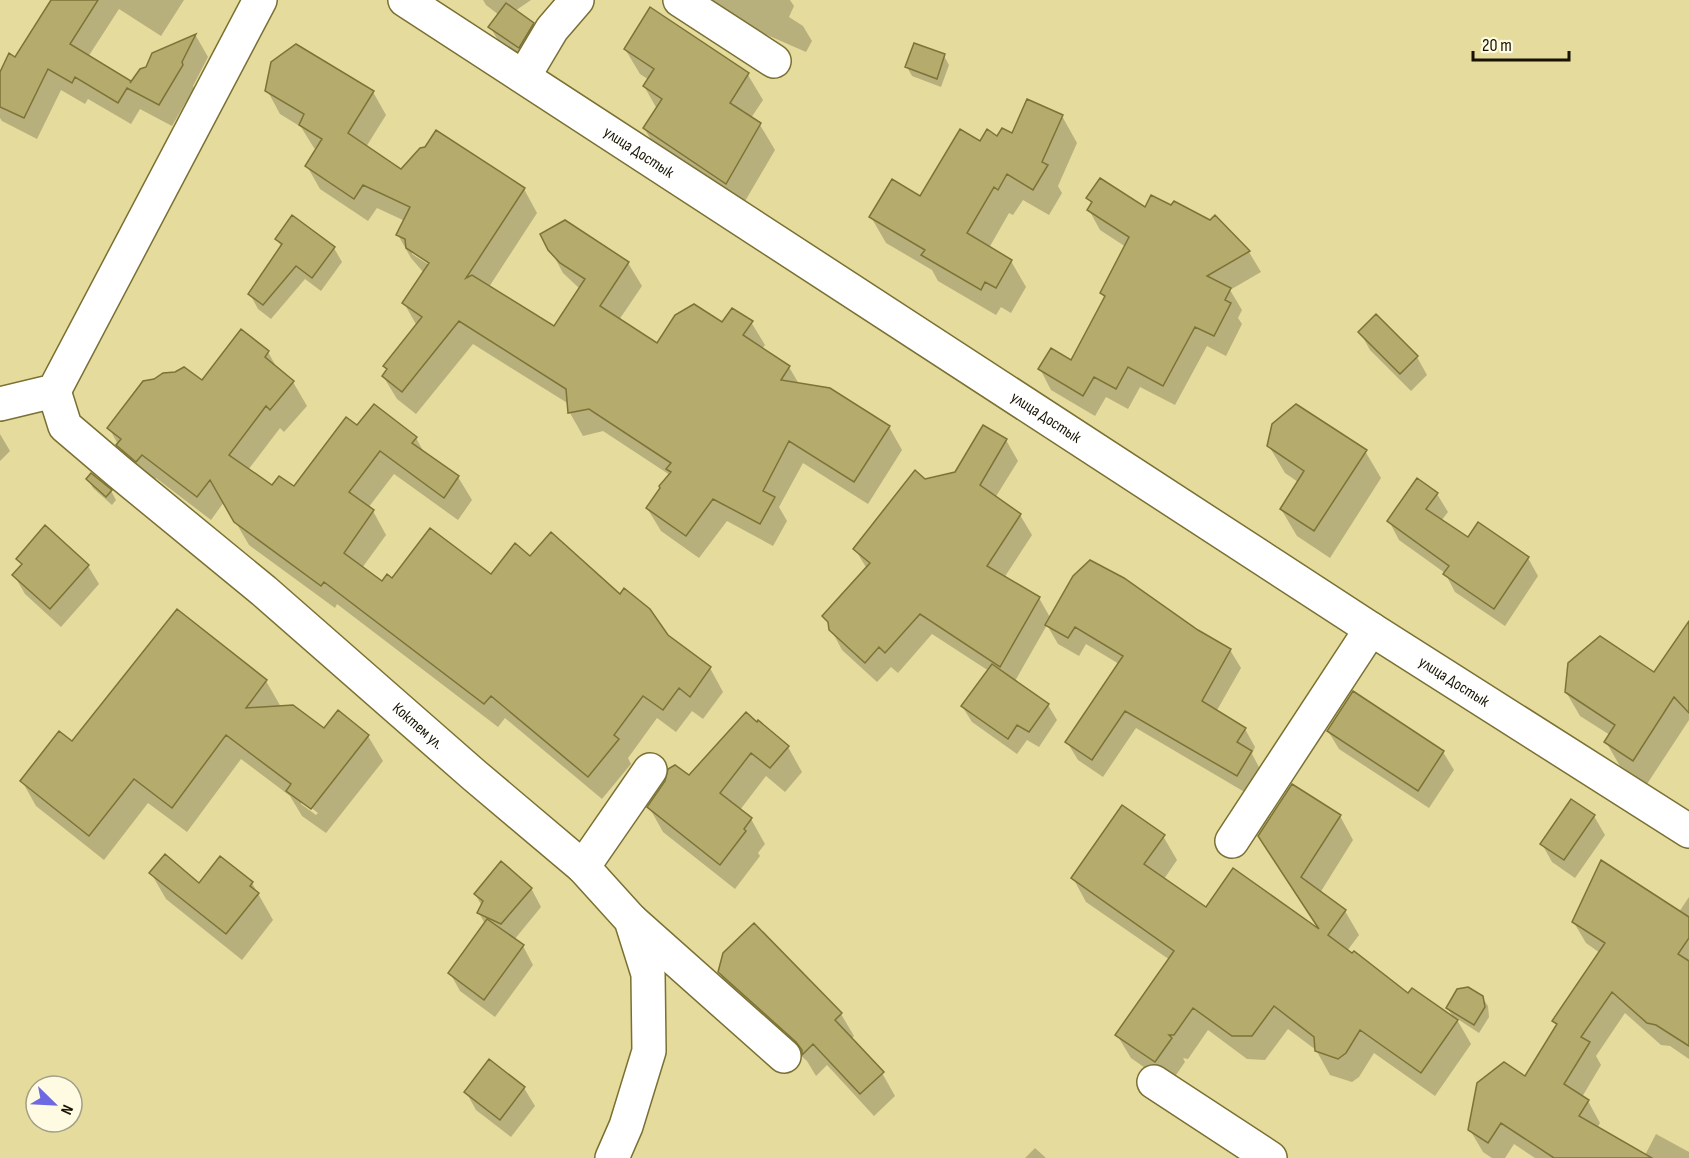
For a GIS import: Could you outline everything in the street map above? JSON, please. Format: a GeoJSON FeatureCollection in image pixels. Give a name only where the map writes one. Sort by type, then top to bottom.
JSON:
{"type":"FeatureCollection","features":[{"type":"Feature","properties":{"kind":"street"},"geometry":{"type":"LineString","coordinates":[[0,404],[54,391],[260,0]]}},
{"type":"Feature","properties":{"kind":"street","name":"улица Достык"},"geometry":{"type":"LineString","coordinates":[[405,0],[1371,629],[1689,831]]}},
{"type":"Feature","properties":{"kind":"street"},"geometry":{"type":"LineString","coordinates":[[524,76],[552,29],[577,0]]}},
{"type":"Feature","properties":{"kind":"street"},"geometry":{"type":"LineString","coordinates":[[680,0],[774,61]]}},
{"type":"Feature","properties":{"kind":"street","name":"Коктем ул."},"geometry":{"type":"LineString","coordinates":[[54,391],[65,426],[264,591],[583,867],[631,920],[648,974],[649,1051],[626,1126],[612,1158]]}},
{"type":"Feature","properties":{"kind":"street"},"geometry":{"type":"LineString","coordinates":[[1232,841],[1371,629]]}},
{"type":"Feature","properties":{"kind":"street"},"geometry":{"type":"LineString","coordinates":[[583,867],[650,770]]}},
{"type":"Feature","properties":{"kind":"street"},"geometry":{"type":"LineString","coordinates":[[631,920],[784,1056]]}},
{"type":"Feature","properties":{"kind":"street"},"geometry":{"type":"LineString","coordinates":[[1154,1082],[1270,1158]]}},
{"type":"Feature","properties":{"kind":"street","name":"Коктем ул."},"geometry":{"type":"LineString","coordinates":[[626,1126],[630,1158]]}},
{"type":"Feature","properties":{"kind":"building"},"geometry":{"type":"Polygon","coordinates":[[[51,0],[98,0],[70,44],[131,81],[130,83],[140,69],[146,67],[152,53],[196,34],[182,62],[183,65],[159,105],[127,88],[118,103],[75,77],[72,83],[48,69],[24,118],[0,107],[0,72],[9,53],[15,57],[51,0]]]}},
{"type":"Feature","properties":{"kind":"building"},"geometry":{"type":"Polygon","coordinates":[[[506,3],[534,23],[519,48],[488,27],[506,3]]]}},
{"type":"Feature","properties":{"kind":"building"},"geometry":{"type":"Polygon","coordinates":[[[650,7],[749,73],[730,103],[761,123],[726,184],[643,128],[662,99],[643,86],[654,69],[624,49],[650,7]]]}},
{"type":"Feature","properties":{"kind":"building"},"geometry":{"type":"Polygon","coordinates":[[[914,43],[945,54],[937,79],[905,67],[914,43]]]}},
{"type":"Feature","properties":{"kind":"building"},"geometry":{"type":"Polygon","coordinates":[[[296,44],[374,91],[348,133],[401,169],[420,148],[425,147],[436,130],[525,188],[466,278],[472,275],[554,326],[585,279],[560,263],[548,250],[540,234],[565,220],[629,262],[600,306],[657,343],[675,315],[694,304],[722,322],[732,308],[753,321],[743,335],[790,366],[781,380],[830,388],[890,426],[854,482],[789,441],[763,491],[775,497],[760,524],[713,499],[686,536],[646,508],[660,488],[659,486],[671,472],[666,469],[671,463],[589,409],[568,413],[566,389],[459,321],[402,392],[382,376],[387,369],[383,366],[422,317],[402,303],[429,263],[406,248],[405,239],[396,235],[410,207],[363,185],[354,199],[305,166],[322,139],[299,125],[304,114],[265,91],[271,62],[296,44]]]}},
{"type":"Feature","properties":{"kind":"building"},"geometry":{"type":"Polygon","coordinates":[[[1027,99],[1063,115],[1042,162],[1048,165],[1033,190],[1007,174],[998,190],[994,187],[967,233],[1012,260],[996,288],[985,282],[981,290],[921,255],[925,250],[869,217],[892,179],[920,196],[960,129],[980,141],[987,129],[997,136],[1002,128],[1012,133],[1027,99]]]}},
{"type":"Feature","properties":{"kind":"building"},"geometry":{"type":"Polygon","coordinates":[[[1100,178],[1145,207],[1151,195],[1171,205],[1174,201],[1210,220],[1215,215],[1250,251],[1207,276],[1231,288],[1225,300],[1231,303],[1214,336],[1195,327],[1163,386],[1128,367],[1116,389],[1094,377],[1083,396],[1038,369],[1051,348],[1071,360],[1105,296],[1100,293],[1129,237],[1087,210],[1092,202],[1086,198],[1100,178]]]}},
{"type":"Feature","properties":{"kind":"building"},"geometry":{"type":"Polygon","coordinates":[[[292,215],[335,247],[312,278],[296,266],[263,305],[248,294],[282,244],[275,239],[292,215]]]}},
{"type":"Feature","properties":{"kind":"building"},"geometry":{"type":"Polygon","coordinates":[[[1376,314],[1418,356],[1400,374],[1358,332],[1376,314]]]}},
{"type":"Feature","properties":{"kind":"building"},"geometry":{"type":"Polygon","coordinates":[[[241,329],[269,351],[265,357],[294,381],[270,410],[266,406],[229,455],[272,485],[279,476],[294,486],[346,417],[357,425],[374,404],[417,437],[412,443],[459,476],[444,498],[380,451],[349,492],[374,510],[344,553],[382,581],[387,574],[392,578],[430,528],[491,574],[515,543],[530,556],[551,532],[620,594],[624,588],[650,609],[668,635],[711,667],[690,697],[679,688],[663,710],[643,696],[614,735],[619,739],[588,777],[491,696],[484,704],[324,582],[321,586],[234,522],[210,480],[197,497],[142,455],[136,462],[116,445],[121,439],[107,428],[143,381],[154,379],[163,373],[175,372],[184,367],[202,380],[241,329]]]}},
{"type":"Feature","properties":{"kind":"building"},"geometry":{"type":"Polygon","coordinates":[[[1296,404],[1367,450],[1314,531],[1280,509],[1304,471],[1267,446],[1272,424],[1296,404]]]}},
{"type":"Feature","properties":{"kind":"building"},"geometry":{"type":"Polygon","coordinates":[[[983,425],[1007,439],[980,485],[1021,514],[987,566],[1040,597],[1000,667],[920,614],[885,653],[879,647],[865,663],[829,630],[828,622],[822,616],[870,563],[853,549],[915,470],[925,479],[955,472],[983,425]]]}},
{"type":"Feature","properties":{"kind":"building"},"geometry":{"type":"Polygon","coordinates":[[[91,473],[112,490],[106,497],[86,479],[91,473]]]}},
{"type":"Feature","properties":{"kind":"building"},"geometry":{"type":"Polygon","coordinates":[[[1417,478],[1438,493],[1426,509],[1468,537],[1478,522],[1529,557],[1494,609],[1443,574],[1449,566],[1387,521],[1417,478]]]}},
{"type":"Feature","properties":{"kind":"building"},"geometry":{"type":"Polygon","coordinates":[[[45,525],[89,565],[50,609],[12,575],[22,564],[16,559],[45,525]]]}},
{"type":"Feature","properties":{"kind":"building"},"geometry":{"type":"Polygon","coordinates":[[[1090,560],[1124,578],[1198,630],[1231,649],[1202,701],[1246,728],[1237,742],[1252,751],[1237,776],[1125,711],[1092,760],[1065,742],[1123,656],[1075,627],[1068,638],[1045,625],[1073,576],[1090,560]]]}},
{"type":"Feature","properties":{"kind":"building"},"geometry":{"type":"Polygon","coordinates":[[[177,609],[267,680],[246,708],[293,705],[324,728],[338,710],[369,735],[311,809],[286,791],[291,784],[226,735],[172,808],[134,779],[89,836],[20,781],[59,731],[72,741],[177,609]]]}},
{"type":"Feature","properties":{"kind":"building"},"geometry":{"type":"Polygon","coordinates":[[[1689,621],[1689,713],[1674,697],[1633,761],[1604,742],[1615,725],[1565,692],[1568,663],[1600,636],[1654,672],[1689,621]]]}},
{"type":"Feature","properties":{"kind":"building"},"geometry":{"type":"Polygon","coordinates":[[[992,664],[1049,704],[1029,732],[1017,725],[1008,739],[961,706],[992,664]]]}},
{"type":"Feature","properties":{"kind":"building"},"geometry":{"type":"Polygon","coordinates":[[[1353,691],[1444,751],[1418,791],[1327,731],[1353,691]]]}},
{"type":"Feature","properties":{"kind":"building"},"geometry":{"type":"Polygon","coordinates":[[[746,712],[789,746],[770,768],[751,753],[720,793],[752,818],[744,829],[746,831],[720,865],[647,807],[665,781],[668,769],[675,765],[689,775],[746,712]]]}},
{"type":"Feature","properties":{"kind":"building"},"geometry":{"type":"Polygon","coordinates":[[[1292,784],[1341,815],[1301,877],[1346,910],[1328,935],[1352,953],[1354,951],[1408,993],[1412,988],[1458,1020],[1421,1073],[1360,1030],[1346,1053],[1338,1059],[1315,1051],[1314,1037],[1274,1006],[1252,1036],[1232,1036],[1193,1008],[1174,1035],[1169,1035],[1172,1038],[1155,1062],[1115,1035],[1174,951],[1071,878],[1122,805],[1165,835],[1144,864],[1206,907],[1233,868],[1319,929],[1258,836],[1292,784]]]}},
{"type":"Feature","properties":{"kind":"building"},"geometry":{"type":"Polygon","coordinates":[[[1571,799],[1595,815],[1564,860],[1540,844],[1571,799]]]}},
{"type":"Feature","properties":{"kind":"building"},"geometry":{"type":"Polygon","coordinates":[[[165,854],[199,883],[220,856],[253,882],[250,886],[259,893],[226,934],[149,873],[165,854]]]}},
{"type":"Feature","properties":{"kind":"building"},"geometry":{"type":"Polygon","coordinates":[[[1601,860],[1689,917],[1689,938],[1678,954],[1689,961],[1689,1046],[1656,1025],[1647,1023],[1612,992],[1581,1037],[1590,1042],[1564,1084],[1589,1100],[1579,1116],[1652,1158],[1554,1158],[1501,1123],[1488,1143],[1468,1130],[1477,1083],[1504,1062],[1525,1076],[1557,1024],[1552,1021],[1605,943],[1572,922],[1601,860]]]}},
{"type":"Feature","properties":{"kind":"building"},"geometry":{"type":"Polygon","coordinates":[[[501,861],[532,888],[501,924],[477,913],[483,901],[474,894],[501,861]]]}},
{"type":"Feature","properties":{"kind":"building"},"geometry":{"type":"Polygon","coordinates":[[[487,919],[524,945],[484,1000],[448,973],[487,919]]]}},
{"type":"Feature","properties":{"kind":"building"},"geometry":{"type":"Polygon","coordinates":[[[754,923],[842,1013],[835,1020],[884,1072],[860,1094],[813,1044],[802,1055],[802,1050],[796,1042],[718,972],[723,953],[754,923]]]}},
{"type":"Feature","properties":{"kind":"building"},"geometry":{"type":"Polygon","coordinates":[[[1468,987],[1483,996],[1485,1007],[1474,1025],[1446,1008],[1457,989],[1468,987]]]}},
{"type":"Feature","properties":{"kind":"building"},"geometry":{"type":"Polygon","coordinates":[[[489,1059],[525,1087],[500,1120],[464,1092],[489,1059]]]}}]}
